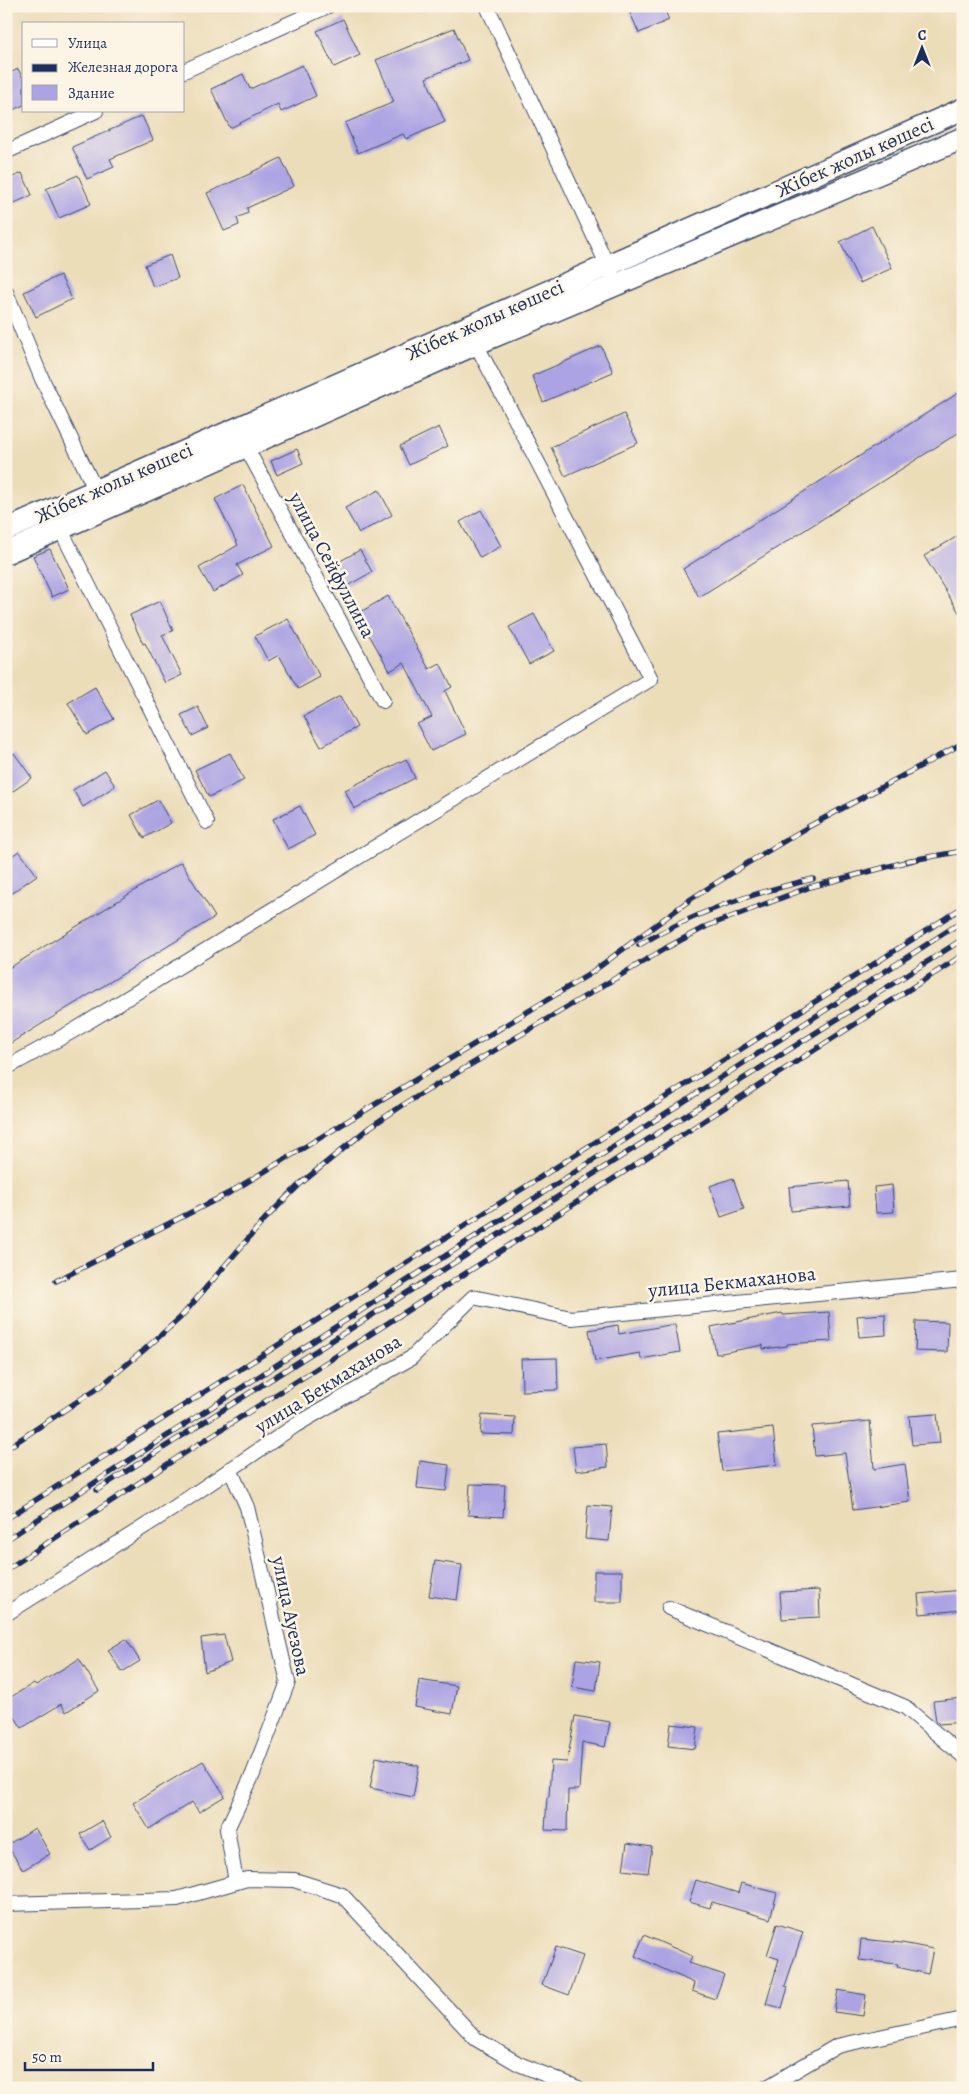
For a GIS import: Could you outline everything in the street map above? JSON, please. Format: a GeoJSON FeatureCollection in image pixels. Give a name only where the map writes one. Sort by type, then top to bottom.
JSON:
{"type":"FeatureCollection","features":[{"type":"Feature","properties":{"kind":"main road","name":"Жібек жолы көшесі"},"geometry":{"type":"LineString","coordinates":[[6,553],[476,344],[612,276],[963,109]]}},
{"type":"Feature","properties":{"kind":"main road","name":"Жібек жолы көшесі"},"geometry":{"type":"LineString","coordinates":[[6,530],[612,276],[963,138]]}},
{"type":"Feature","properties":{"kind":"street"},"geometry":{"type":"LineString","coordinates":[[185,72],[328,6]]}},
{"type":"Feature","properties":{"kind":"street"},"geometry":{"type":"LineString","coordinates":[[487,6],[612,276]]}},
{"type":"Feature","properties":{"kind":"street"},"geometry":{"type":"LineString","coordinates":[[6,152],[94,112]]}},
{"type":"Feature","properties":{"kind":"street"},"geometry":{"type":"LineString","coordinates":[[6,292],[42,379],[96,491]]}},
{"type":"Feature","properties":{"kind":"street"},"geometry":{"type":"LineString","coordinates":[[6,1068],[73,1032],[278,905],[652,679],[476,344]]}},
{"type":"Feature","properties":{"kind":"street","name":"улица Сейфуллина"},"geometry":{"type":"LineString","coordinates":[[246,447],[383,701]]}},
{"type":"Feature","properties":{"kind":"street"},"geometry":{"type":"LineString","coordinates":[[61,530],[207,822]]}},
{"type":"Feature","properties":{"kind":"street","name":"улица Бекмаханова"},"geometry":{"type":"LineString","coordinates":[[6,1614],[296,1425],[411,1358],[473,1297],[571,1318],[963,1280]]}},
{"type":"Feature","properties":{"kind":"street","name":"улица Ауезова"},"geometry":{"type":"LineString","coordinates":[[230,1469],[247,1507],[288,1682],[253,1774],[227,1829],[236,1882]]}},
{"type":"Feature","properties":{"kind":"street"},"geometry":{"type":"LineString","coordinates":[[669,1608],[905,1707],[963,1756]]}},
{"type":"Feature","properties":{"kind":"street"},"geometry":{"type":"LineString","coordinates":[[6,1904],[177,1899],[247,1879],[294,1880],[342,1895],[476,2039],[519,2064],[578,2088]]}},
{"type":"Feature","properties":{"kind":"street"},"geometry":{"type":"LineString","coordinates":[[766,2088],[837,2046],[963,2019]]}},
{"type":"Feature","properties":{"kind":"building"},"geometry":{"type":"Polygon","coordinates":[[[627,6],[663,6],[669,20],[639,33],[627,6]]]}},
{"type":"Feature","properties":{"kind":"building"},"geometry":{"type":"Polygon","coordinates":[[[343,19],[360,55],[334,67],[317,31],[343,19]]]}},
{"type":"Feature","properties":{"kind":"building"},"geometry":{"type":"Polygon","coordinates":[[[454,28],[468,60],[426,78],[445,122],[406,139],[403,134],[358,153],[345,123],[394,102],[376,60],[454,28]]]}},
{"type":"Feature","properties":{"kind":"building"},"geometry":{"type":"Polygon","coordinates":[[[302,65],[316,96],[281,112],[278,104],[230,128],[211,89],[243,74],[250,89],[302,65]]]}},
{"type":"Feature","properties":{"kind":"building"},"geometry":{"type":"Polygon","coordinates":[[[18,69],[22,76],[22,106],[6,113],[6,75],[18,69]]]}},
{"type":"Feature","properties":{"kind":"building"},"geometry":{"type":"Polygon","coordinates":[[[142,116],[153,140],[110,159],[114,167],[87,179],[72,147],[142,116]]]}},
{"type":"Feature","properties":{"kind":"building"},"geometry":{"type":"Polygon","coordinates":[[[281,158],[294,186],[247,208],[248,213],[237,218],[239,225],[224,231],[207,193],[281,158]]]}},
{"type":"Feature","properties":{"kind":"building"},"geometry":{"type":"Polygon","coordinates":[[[22,173],[32,195],[6,207],[6,180],[22,173]]]}},
{"type":"Feature","properties":{"kind":"building"},"geometry":{"type":"Polygon","coordinates":[[[78,175],[91,204],[59,218],[46,189],[78,175]]]}},
{"type":"Feature","properties":{"kind":"building"},"geometry":{"type":"Polygon","coordinates":[[[872,226],[892,268],[860,283],[840,242],[872,226]]]}},
{"type":"Feature","properties":{"kind":"building"},"geometry":{"type":"Polygon","coordinates":[[[170,255],[178,278],[153,287],[145,265],[170,255]]]}},
{"type":"Feature","properties":{"kind":"building"},"geometry":{"type":"Polygon","coordinates":[[[60,275],[72,299],[36,317],[24,292],[60,275]]]}},
{"type":"Feature","properties":{"kind":"building"},"geometry":{"type":"Polygon","coordinates":[[[601,346],[613,372],[543,402],[532,376],[601,346]]]}},
{"type":"Feature","properties":{"kind":"building"},"geometry":{"type":"Polygon","coordinates":[[[963,390],[963,430],[699,597],[683,569],[963,390]]]}},
{"type":"Feature","properties":{"kind":"building"},"geometry":{"type":"Polygon","coordinates":[[[624,414],[638,443],[565,476],[551,447],[624,414]]]}},
{"type":"Feature","properties":{"kind":"building"},"geometry":{"type":"Polygon","coordinates":[[[439,427],[448,446],[409,465],[400,446],[439,427]]]}},
{"type":"Feature","properties":{"kind":"building"},"geometry":{"type":"Polygon","coordinates":[[[297,449],[303,463],[277,475],[271,461],[297,449]]]}},
{"type":"Feature","properties":{"kind":"building"},"geometry":{"type":"Polygon","coordinates":[[[243,485],[274,546],[237,565],[243,575],[213,592],[199,568],[238,545],[215,499],[243,485]]]}},
{"type":"Feature","properties":{"kind":"building"},"geometry":{"type":"Polygon","coordinates":[[[379,490],[392,515],[359,533],[345,508],[379,490]]]}},
{"type":"Feature","properties":{"kind":"building"},"geometry":{"type":"Polygon","coordinates":[[[481,510],[501,546],[480,558],[460,522],[481,510]]]}},
{"type":"Feature","properties":{"kind":"building"},"geometry":{"type":"Polygon","coordinates":[[[963,533],[963,619],[924,556],[963,533]]]}},
{"type":"Feature","properties":{"kind":"building"},"geometry":{"type":"Polygon","coordinates":[[[50,549],[69,589],[52,597],[33,556],[50,549]]]}},
{"type":"Feature","properties":{"kind":"building"},"geometry":{"type":"Polygon","coordinates":[[[360,550],[372,572],[347,586],[335,564],[360,550]]]}},
{"type":"Feature","properties":{"kind":"building"},"geometry":{"type":"Polygon","coordinates":[[[388,596],[429,669],[440,663],[452,687],[445,691],[466,734],[431,751],[417,724],[432,717],[404,663],[390,671],[357,614],[388,596]]]}},
{"type":"Feature","properties":{"kind":"building"},"geometry":{"type":"Polygon","coordinates":[[[160,601],[173,631],[162,635],[182,675],[165,683],[145,643],[143,644],[130,615],[160,601]]]}},
{"type":"Feature","properties":{"kind":"building"},"geometry":{"type":"Polygon","coordinates":[[[534,614],[554,651],[529,664],[509,627],[534,614]]]}},
{"type":"Feature","properties":{"kind":"building"},"geometry":{"type":"Polygon","coordinates":[[[288,619],[320,677],[298,689],[279,655],[268,661],[255,636],[288,619]]]}},
{"type":"Feature","properties":{"kind":"building"},"geometry":{"type":"Polygon","coordinates":[[[95,687],[114,719],[87,735],[68,703],[95,687]]]}},
{"type":"Feature","properties":{"kind":"building"},"geometry":{"type":"Polygon","coordinates":[[[340,696],[357,727],[321,747],[304,716],[340,696]]]}},
{"type":"Feature","properties":{"kind":"building"},"geometry":{"type":"Polygon","coordinates":[[[198,707],[208,728],[192,736],[181,715],[198,707]]]}},
{"type":"Feature","properties":{"kind":"building"},"geometry":{"type":"Polygon","coordinates":[[[14,753],[32,778],[6,796],[6,759],[14,753]]]}},
{"type":"Feature","properties":{"kind":"building"},"geometry":{"type":"Polygon","coordinates":[[[230,753],[244,780],[209,797],[195,770],[230,753]]]}},
{"type":"Feature","properties":{"kind":"building"},"geometry":{"type":"Polygon","coordinates":[[[406,759],[415,778],[354,809],[345,790],[406,759]]]}},
{"type":"Feature","properties":{"kind":"building"},"geometry":{"type":"Polygon","coordinates":[[[105,770],[115,786],[83,807],[73,790],[105,770]]]}},
{"type":"Feature","properties":{"kind":"building"},"geometry":{"type":"Polygon","coordinates":[[[158,800],[171,823],[144,838],[131,815],[158,800]]]}},
{"type":"Feature","properties":{"kind":"building"},"geometry":{"type":"Polygon","coordinates":[[[300,806],[315,835],[288,849],[273,819],[300,806]]]}},
{"type":"Feature","properties":{"kind":"building"},"geometry":{"type":"Polygon","coordinates":[[[19,851],[37,875],[6,897],[6,860],[19,851]]]}},
{"type":"Feature","properties":{"kind":"building"},"geometry":{"type":"Polygon","coordinates":[[[181,862],[215,917],[6,1046],[6,970],[181,862]]]}},
{"type":"Feature","properties":{"kind":"building"},"geometry":{"type":"Polygon","coordinates":[[[733,1178],[744,1209],[721,1217],[710,1186],[733,1178]]]}},
{"type":"Feature","properties":{"kind":"building"},"geometry":{"type":"Polygon","coordinates":[[[848,1181],[850,1206],[791,1211],[789,1187],[848,1181]]]}},
{"type":"Feature","properties":{"kind":"building"},"geometry":{"type":"Polygon","coordinates":[[[892,1185],[894,1212],[876,1213],[874,1187],[892,1185]]]}},
{"type":"Feature","properties":{"kind":"building"},"geometry":{"type":"Polygon","coordinates":[[[829,1312],[831,1341],[787,1344],[787,1346],[763,1349],[763,1345],[716,1354],[711,1327],[782,1313],[783,1315],[829,1312]]]}},
{"type":"Feature","properties":{"kind":"building"},"geometry":{"type":"Polygon","coordinates":[[[885,1314],[886,1335],[859,1337],[857,1316],[885,1314]]]}},
{"type":"Feature","properties":{"kind":"building"},"geometry":{"type":"Polygon","coordinates":[[[916,1321],[948,1322],[947,1352],[915,1351],[916,1321]]]}},
{"type":"Feature","properties":{"kind":"building"},"geometry":{"type":"Polygon","coordinates":[[[675,1324],[680,1352],[641,1359],[640,1353],[595,1361],[589,1330],[618,1325],[619,1334],[675,1324]]]}},
{"type":"Feature","properties":{"kind":"building"},"geometry":{"type":"Polygon","coordinates":[[[557,1358],[558,1390],[522,1391],[521,1359],[557,1358]]]}},
{"type":"Feature","properties":{"kind":"building"},"geometry":{"type":"Polygon","coordinates":[[[937,1414],[940,1443],[912,1445],[909,1416],[937,1414]]]}},
{"type":"Feature","properties":{"kind":"building"},"geometry":{"type":"Polygon","coordinates":[[[482,1415],[515,1417],[514,1435],[480,1434],[482,1415]]]}},
{"type":"Feature","properties":{"kind":"building"},"geometry":{"type":"Polygon","coordinates":[[[870,1421],[874,1469],[905,1464],[910,1502],[853,1510],[845,1453],[815,1456],[812,1426],[870,1421]]]}},
{"type":"Feature","properties":{"kind":"building"},"geometry":{"type":"Polygon","coordinates":[[[773,1428],[777,1465],[722,1471],[717,1434],[773,1428]]]}},
{"type":"Feature","properties":{"kind":"building"},"geometry":{"type":"Polygon","coordinates":[[[606,1444],[608,1467],[576,1471],[573,1447],[606,1444]]]}},
{"type":"Feature","properties":{"kind":"building"},"geometry":{"type":"Polygon","coordinates":[[[420,1461],[449,1465],[446,1491],[417,1488],[420,1461]]]}},
{"type":"Feature","properties":{"kind":"building"},"geometry":{"type":"Polygon","coordinates":[[[470,1484],[505,1485],[503,1517],[468,1515],[470,1484]]]}},
{"type":"Feature","properties":{"kind":"building"},"geometry":{"type":"Polygon","coordinates":[[[588,1505],[612,1507],[609,1541],[585,1539],[588,1505]]]}},
{"type":"Feature","properties":{"kind":"building"},"geometry":{"type":"Polygon","coordinates":[[[435,1561],[462,1565],[457,1600],[429,1596],[435,1561]]]}},
{"type":"Feature","properties":{"kind":"building"},"geometry":{"type":"Polygon","coordinates":[[[594,1571],[622,1571],[622,1602],[594,1602],[594,1571]]]}},
{"type":"Feature","properties":{"kind":"building"},"geometry":{"type":"Polygon","coordinates":[[[819,1590],[820,1617],[782,1619],[780,1592],[819,1590]]]}},
{"type":"Feature","properties":{"kind":"building"},"geometry":{"type":"Polygon","coordinates":[[[963,1590],[963,1610],[920,1614],[918,1594],[963,1590]]]}},
{"type":"Feature","properties":{"kind":"building"},"geometry":{"type":"Polygon","coordinates":[[[224,1635],[231,1662],[205,1672],[201,1638],[224,1635]]]}},
{"type":"Feature","properties":{"kind":"building"},"geometry":{"type":"Polygon","coordinates":[[[126,1639],[140,1661],[122,1672],[108,1650],[126,1639]]]}},
{"type":"Feature","properties":{"kind":"building"},"geometry":{"type":"Polygon","coordinates":[[[79,1659],[99,1691],[66,1712],[61,1704],[22,1728],[6,1704],[6,1700],[34,1683],[36,1685],[79,1659]]]}},
{"type":"Feature","properties":{"kind":"building"},"geometry":{"type":"Polygon","coordinates":[[[576,1659],[600,1662],[596,1691],[572,1687],[576,1659]]]}},
{"type":"Feature","properties":{"kind":"building"},"geometry":{"type":"Polygon","coordinates":[[[419,1680],[457,1686],[452,1714],[415,1707],[419,1680]]]}},
{"type":"Feature","properties":{"kind":"building"},"geometry":{"type":"Polygon","coordinates":[[[963,1698],[963,1722],[939,1724],[936,1721],[933,1701],[963,1698]]]}},
{"type":"Feature","properties":{"kind":"building"},"geometry":{"type":"Polygon","coordinates":[[[575,1716],[610,1722],[605,1747],[582,1742],[579,1790],[568,1790],[567,1831],[545,1830],[551,1761],[567,1762],[575,1716]]]}},
{"type":"Feature","properties":{"kind":"building"},"geometry":{"type":"Polygon","coordinates":[[[671,1724],[698,1727],[695,1749],[668,1746],[671,1724]]]}},
{"type":"Feature","properties":{"kind":"building"},"geometry":{"type":"Polygon","coordinates":[[[376,1757],[419,1766],[413,1797],[370,1788],[376,1757]]]}},
{"type":"Feature","properties":{"kind":"building"},"geometry":{"type":"Polygon","coordinates":[[[203,1761],[225,1796],[199,1812],[192,1802],[149,1829],[133,1803],[203,1761]]]}},
{"type":"Feature","properties":{"kind":"building"},"geometry":{"type":"Polygon","coordinates":[[[102,1821],[111,1837],[90,1850],[80,1834],[102,1821]]]}},
{"type":"Feature","properties":{"kind":"building"},"geometry":{"type":"Polygon","coordinates":[[[35,1828],[50,1854],[23,1870],[7,1845],[35,1828]]]}},
{"type":"Feature","properties":{"kind":"building"},"geometry":{"type":"Polygon","coordinates":[[[627,1843],[652,1847],[648,1873],[623,1870],[627,1843]]]}},
{"type":"Feature","properties":{"kind":"building"},"geometry":{"type":"Polygon","coordinates":[[[696,1880],[738,1893],[741,1883],[777,1893],[770,1919],[712,1902],[710,1908],[689,1902],[696,1880]]]}},
{"type":"Feature","properties":{"kind":"building"},"geometry":{"type":"Polygon","coordinates":[[[777,1924],[803,1932],[785,1986],[788,1987],[782,2008],[766,2004],[779,1959],[767,1955],[777,1924]]]}},
{"type":"Feature","properties":{"kind":"building"},"geometry":{"type":"Polygon","coordinates":[[[644,1935],[692,1956],[689,1963],[724,1975],[715,1999],[692,1991],[694,1983],[635,1956],[644,1935]]]}},
{"type":"Feature","properties":{"kind":"building"},"geometry":{"type":"Polygon","coordinates":[[[861,1939],[902,1943],[933,1949],[928,1974],[897,1967],[898,1964],[859,1960],[861,1939]]]}},
{"type":"Feature","properties":{"kind":"building"},"geometry":{"type":"Polygon","coordinates":[[[556,1947],[583,1956],[569,1995],[542,1985],[556,1947]]]}},
{"type":"Feature","properties":{"kind":"building"},"geometry":{"type":"Polygon","coordinates":[[[838,1990],[866,1995],[863,2016],[834,2012],[838,1990]]]}},
{"type":"Feature","properties":{"kind":"railway"},"geometry":{"type":"LineString","coordinates":[[56,1281],[229,1193],[588,975],[691,899],[746,864],[808,827],[963,743]]}},
{"type":"Feature","properties":{"kind":"railway"},"geometry":{"type":"LineString","coordinates":[[906,861],[963,851]]}},
{"type":"Feature","properties":{"kind":"railway"},"geometry":{"type":"LineString","coordinates":[[6,1449],[102,1385],[144,1350],[180,1318],[265,1219],[300,1184],[370,1127],[403,1105],[666,948],[707,926],[810,887],[913,860]]}},
{"type":"Feature","properties":{"kind":"railway"},"geometry":{"type":"LineString","coordinates":[[639,945],[660,933],[723,905],[813,879]]}},
{"type":"Feature","properties":{"kind":"railway"},"geometry":{"type":"LineString","coordinates":[[6,1519],[963,907]]}},
{"type":"Feature","properties":{"kind":"railway"},"geometry":{"type":"LineString","coordinates":[[6,1540],[963,921]]}},
{"type":"Feature","properties":{"kind":"railway"},"geometry":{"type":"LineString","coordinates":[[97,1490],[963,939]]}},
{"type":"Feature","properties":{"kind":"railway"},"geometry":{"type":"LineString","coordinates":[[6,1570],[180,1456],[963,955]]}}]}
